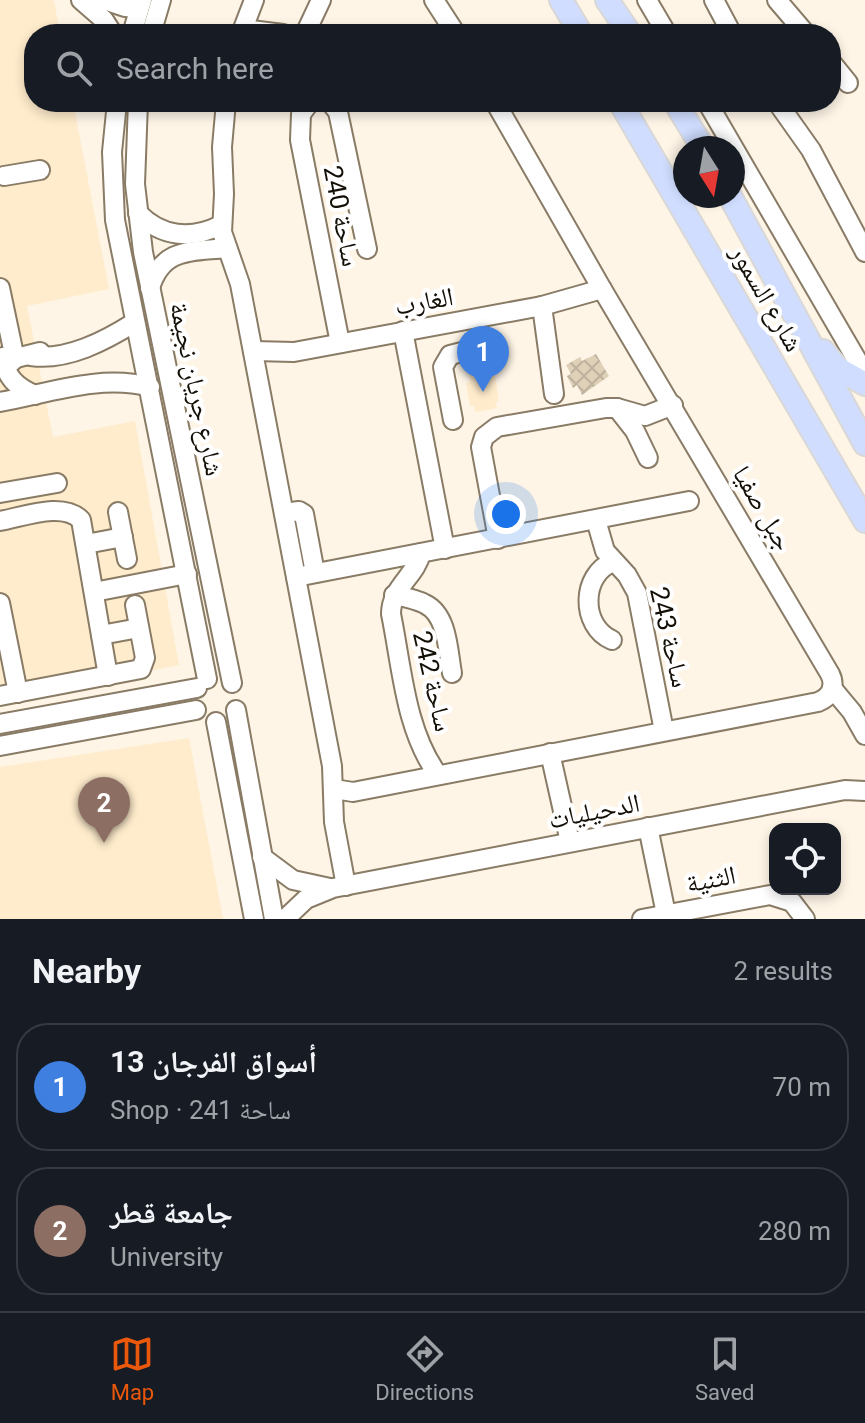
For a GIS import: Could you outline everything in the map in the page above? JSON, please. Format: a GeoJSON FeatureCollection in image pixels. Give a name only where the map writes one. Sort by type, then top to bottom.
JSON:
{"type":"FeatureCollection","features":[{"type":"Feature","properties":{"kind":"main road"},"geometry":{"type":"LineString","coordinates":[[561,0],[575,24]]}},
{"type":"Feature","properties":{"kind":"main road"},"geometry":{"type":"LineString","coordinates":[[607,0],[623,24]]}},
{"type":"Feature","properties":{"kind":"main road","name":"شارع السمور"},"geometry":{"type":"LineString","coordinates":[[626,112],[865,521]]}},
{"type":"Feature","properties":{"kind":"main road"},"geometry":{"type":"LineString","coordinates":[[681,112],[696,136]]}},
{"type":"Feature","properties":{"kind":"main road","name":"شارع السمور"},"geometry":{"type":"LineString","coordinates":[[736,208],[865,444]]}},
{"type":"Feature","properties":{"kind":"main road"},"geometry":{"type":"LineString","coordinates":[[754,241],[776,267],[826,357],[837,368],[865,384]]}},
{"type":"Feature","properties":{"kind":"street"},"geometry":{"type":"LineString","coordinates":[[81,0],[107,24]]}},
{"type":"Feature","properties":{"kind":"street"},"geometry":{"type":"LineString","coordinates":[[104,0],[125,7],[140,4],[135,24]]}},
{"type":"Feature","properties":{"kind":"street"},"geometry":{"type":"LineString","coordinates":[[154,24],[161,0]]}},
{"type":"Feature","properties":{"kind":"street"},"geometry":{"type":"LineString","coordinates":[[245,24],[254,0]]}},
{"type":"Feature","properties":{"kind":"street"},"geometry":{"type":"LineString","coordinates":[[310,24],[321,0]]}},
{"type":"Feature","properties":{"kind":"street"},"geometry":{"type":"LineString","coordinates":[[434,0],[450,24]]}},
{"type":"Feature","properties":{"kind":"street"},"geometry":{"type":"LineString","coordinates":[[647,0],[661,24]]}},
{"type":"Feature","properties":{"kind":"street"},"geometry":{"type":"LineString","coordinates":[[714,0],[727,24]]}},
{"type":"Feature","properties":{"kind":"street"},"geometry":{"type":"LineString","coordinates":[[777,0],[797,24]]}},
{"type":"Feature","properties":{"kind":"street"},"geometry":{"type":"LineString","coordinates":[[841,74],[848,83]]}},
{"type":"Feature","properties":{"kind":"street","name":"شارع جريان نجيمة"},"geometry":{"type":"LineString","coordinates":[[116,112],[112,152],[113,198],[187,574],[202,683]]}},
{"type":"Feature","properties":{"kind":"street","name":"شارع جريان نجيمة"},"geometry":{"type":"LineString","coordinates":[[137,112],[135,153],[138,213],[150,288],[232,683]]}},
{"type":"Feature","properties":{"kind":"street"},"geometry":{"type":"LineString","coordinates":[[225,112],[221,225],[225,248],[238,275],[332,766],[339,887]]}},
{"type":"Feature","properties":{"kind":"street","name":"ساحة 240"},"geometry":{"type":"LineString","coordinates":[[302,112],[300,140],[340,343]]}},
{"type":"Feature","properties":{"kind":"street","name":"ساحة 240"},"geometry":{"type":"LineString","coordinates":[[338,112],[367,249]]}},
{"type":"Feature","properties":{"kind":"street","name":"جبل صفيا"},"geometry":{"type":"LineString","coordinates":[[501,112],[830,674],[832,688],[852,712],[865,735]]}},
{"type":"Feature","properties":{"kind":"street","name":"شارع السمور"},"geometry":{"type":"LineString","coordinates":[[713,112],[865,374]]}},
{"type":"Feature","properties":{"kind":"street"},"geometry":{"type":"LineString","coordinates":[[784,112],[811,150],[865,252]]}},
{"type":"Feature","properties":{"kind":"street"},"geometry":{"type":"LineString","coordinates":[[4,176],[40,170]]}},
{"type":"Feature","properties":{"kind":"street"},"geometry":{"type":"LineString","coordinates":[[138,213],[164,233],[204,231],[221,225]]}},
{"type":"Feature","properties":{"kind":"street"},"geometry":{"type":"LineString","coordinates":[[150,288],[157,271],[171,257],[225,248]]}},
{"type":"Feature","properties":{"kind":"street"},"geometry":{"type":"LineString","coordinates":[[0,288],[8,361],[20,388],[35,395]]}},
{"type":"Feature","properties":{"kind":"street","name":"الغارب"},"geometry":{"type":"LineString","coordinates":[[253,351],[287,353],[542,306],[602,289]]}},
{"type":"Feature","properties":{"kind":"street"},"geometry":{"type":"LineString","coordinates":[[542,306],[554,394]]}},
{"type":"Feature","properties":{"kind":"street"},"geometry":{"type":"LineString","coordinates":[[8,361],[64,354],[99,342],[135,322]]}},
{"type":"Feature","properties":{"kind":"street"},"geometry":{"type":"LineString","coordinates":[[403,331],[445,549]]}},
{"type":"Feature","properties":{"kind":"street"},"geometry":{"type":"LineString","coordinates":[[453,420],[443,371],[445,362],[454,353],[470,350]]}},
{"type":"Feature","properties":{"kind":"street"},"geometry":{"type":"LineString","coordinates":[[0,402],[112,381],[150,387]]}},
{"type":"Feature","properties":{"kind":"street"},"geometry":{"type":"LineString","coordinates":[[416,399],[447,393]]}},
{"type":"Feature","properties":{"kind":"street"},"geometry":{"type":"LineString","coordinates":[[498,539],[481,447],[488,433],[497,427],[617,408],[645,416],[673,405]]}},
{"type":"Feature","properties":{"kind":"street"},"geometry":{"type":"LineString","coordinates":[[617,408],[635,431],[648,458]]}},
{"type":"Feature","properties":{"kind":"street"},"geometry":{"type":"LineString","coordinates":[[0,493],[57,483]]}},
{"type":"Feature","properties":{"kind":"street"},"geometry":{"type":"LineString","coordinates":[[296,577],[689,501]]}},
{"type":"Feature","properties":{"kind":"street"},"geometry":{"type":"LineString","coordinates":[[0,518],[67,511],[81,520],[108,676]]}},
{"type":"Feature","properties":{"kind":"street"},"geometry":{"type":"LineString","coordinates":[[284,513],[299,511],[304,514],[315,573]]}},
{"type":"Feature","properties":{"kind":"street"},"geometry":{"type":"LineString","coordinates":[[118,512],[127,559]]}},
{"type":"Feature","properties":{"kind":"street","name":"ساحة 243"},"geometry":{"type":"LineString","coordinates":[[596,520],[602,545],[613,562],[627,575],[637,593],[664,731]]}},
{"type":"Feature","properties":{"kind":"street"},"geometry":{"type":"LineString","coordinates":[[86,544],[123,537]]}},
{"type":"Feature","properties":{"kind":"street"},"geometry":{"type":"LineString","coordinates":[[394,595],[421,553]]}},
{"type":"Feature","properties":{"kind":"street"},"geometry":{"type":"LineString","coordinates":[[612,640],[601,635],[594,625],[588,592],[596,573],[613,562]]}},
{"type":"Feature","properties":{"kind":"street"},"geometry":{"type":"LineString","coordinates":[[94,592],[187,574]]}},
{"type":"Feature","properties":{"kind":"street","name":"ساحة 242"},"geometry":{"type":"LineString","coordinates":[[438,775],[425,756],[416,734],[391,614],[394,595],[424,603],[438,614],[452,673]]}},
{"type":"Feature","properties":{"kind":"street"},"geometry":{"type":"LineString","coordinates":[[0,603],[9,695],[144,667],[135,605]]}},
{"type":"Feature","properties":{"kind":"street"},"geometry":{"type":"LineString","coordinates":[[101,635],[139,628]]}},
{"type":"Feature","properties":{"kind":"street"},"geometry":{"type":"LineString","coordinates":[[0,724],[220,677],[232,683],[238,693],[236,710],[274,919]]}},
{"type":"Feature","properties":{"kind":"street"},"geometry":{"type":"LineString","coordinates":[[202,683],[194,699],[196,710],[205,718],[216,722],[228,719],[236,710]]}},
{"type":"Feature","properties":{"kind":"street"},"geometry":{"type":"LineString","coordinates":[[334,789],[353,792],[818,702],[827,697],[832,688]]}},
{"type":"Feature","properties":{"kind":"street"},"geometry":{"type":"LineString","coordinates":[[0,746],[196,710]]}},
{"type":"Feature","properties":{"kind":"street"},"geometry":{"type":"LineString","coordinates":[[36,717],[40,739]]}},
{"type":"Feature","properties":{"kind":"street"},"geometry":{"type":"LineString","coordinates":[[216,722],[254,919]]}},
{"type":"Feature","properties":{"kind":"street"},"geometry":{"type":"LineString","coordinates":[[550,753],[570,842]]}},
{"type":"Feature","properties":{"kind":"street","name":"الدحيليات"},"geometry":{"type":"LineString","coordinates":[[285,919],[306,899],[339,887],[845,790],[865,791]]}},
{"type":"Feature","properties":{"kind":"street","name":"الثنية"},"geometry":{"type":"LineString","coordinates":[[648,827],[666,914]]}},
{"type":"Feature","properties":{"kind":"street","name":"الدحيليات"},"geometry":{"type":"LineString","coordinates":[[262,857],[293,880],[339,887]]}},
{"type":"Feature","properties":{"kind":"street","name":"الثنية"},"geometry":{"type":"LineString","coordinates":[[642,919],[770,895],[792,902],[805,919]]}},
{"type":"Feature","properties":{"kind":"shaded area"},"geometry":{"type":"Polygon","coordinates":[[[0,0],[54,0],[58,24],[24,24],[24,112],[75,112],[109,289],[27,306],[53,437],[135,421],[179,665],[0,701],[0,0]]]}},
{"type":"Feature","properties":{"kind":"shaded area"},"geometry":{"type":"Polygon","coordinates":[[[490,370],[491,376],[495,376],[499,401],[496,402],[497,408],[475,412],[474,406],[470,406],[466,383],[470,382],[469,374],[490,370]]]}},
{"type":"Feature","properties":{"kind":"shaded area"},"geometry":{"type":"Polygon","coordinates":[[[189,738],[223,919],[0,919],[0,767],[189,738]]]}},
{"type":"Feature","properties":{"kind":"building"},"geometry":{"type":"Polygon","coordinates":[[[596,354],[609,376],[582,395],[577,385],[573,388],[566,365],[580,357],[582,361],[596,354]]]}},
{"type":"Feature","properties":{"kind":"place","name":"أسواق الفرجان 13"},"geometry":{"type":"Point","coordinates":[483,392]}},
{"type":"Feature","properties":{"kind":"place","name":"جامعة قطر"},"geometry":{"type":"Point","coordinates":[104,843]}}]}
